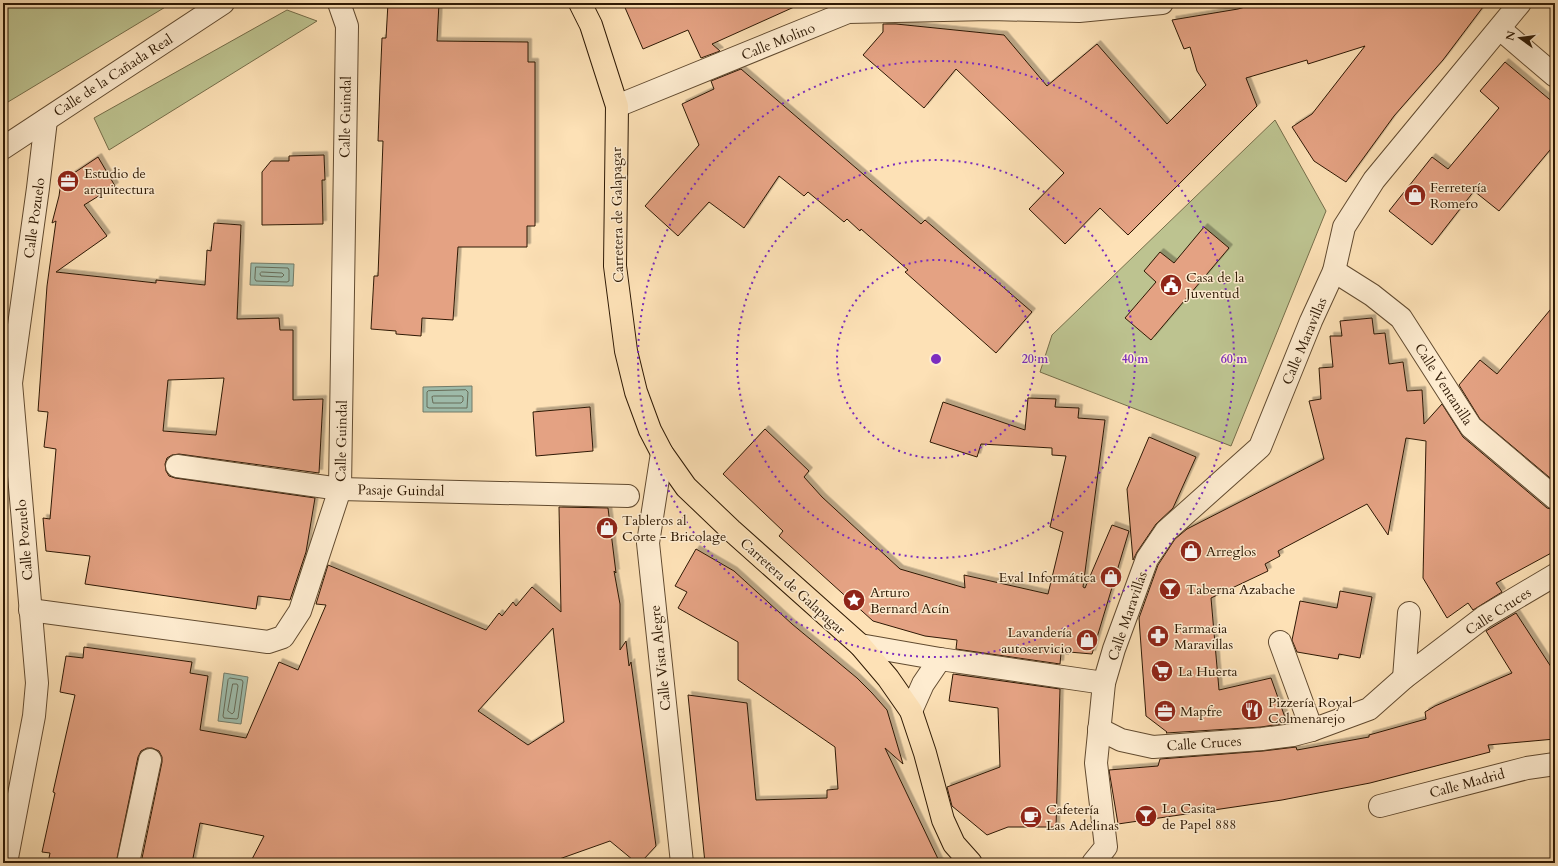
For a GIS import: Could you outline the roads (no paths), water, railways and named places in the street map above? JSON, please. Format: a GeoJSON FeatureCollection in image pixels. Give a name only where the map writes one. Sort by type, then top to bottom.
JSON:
{"type":"FeatureCollection","features":[{"type":"Feature","properties":{"kind":"main road"},"geometry":{"type":"LineString","coordinates":[[573,3],[591,25]]}},
{"type":"Feature","properties":{"kind":"main road"},"geometry":{"type":"LineString","coordinates":[[580,3],[591,25]]}},
{"type":"Feature","properties":{"kind":"main road","name":"Carretera de Galapagar"},"geometry":{"type":"LineString","coordinates":[[591,25],[617,106],[614,266],[626,350],[636,392],[650,430],[662,453],[686,487],[731,530],[860,645],[888,678],[911,711],[925,753],[943,820],[954,844],[971,863]]}},
{"type":"Feature","properties":{"kind":"street","name":"Calle de la Cañada Real"},"geometry":{"type":"LineString","coordinates":[[3,148],[224,3]]}},
{"type":"Feature","properties":{"kind":"street","name":"Calle Guindal"},"geometry":{"type":"LineString","coordinates":[[30,610],[268,642],[283,637],[300,612],[340,489],[347,26],[339,3]]}},
{"type":"Feature","properties":{"kind":"street","name":"Calle Molino"},"geometry":{"type":"LineString","coordinates":[[617,106],[848,12],[990,9],[1079,11],[1162,3]]}},
{"type":"Feature","properties":{"kind":"street","name":"Calle Maravillas"},"geometry":{"type":"LineString","coordinates":[[1099,855],[1096,763],[1104,683],[1114,649],[1147,559],[1166,531],[1260,447],[1311,321],[1334,271],[1344,227],[1374,180],[1520,3]]}},
{"type":"Feature","properties":{"kind":"street"},"geometry":{"type":"LineString","coordinates":[[1500,29],[1555,76]]}},
{"type":"Feature","properties":{"kind":"street","name":"Calle Pozuelo"},"geometry":{"type":"LineString","coordinates":[[6,863],[34,716],[37,683],[11,383],[46,120]]}},
{"type":"Feature","properties":{"kind":"street","name":"Calle Ventanilla"},"geometry":{"type":"LineString","coordinates":[[1334,271],[1372,295],[1401,318],[1471,427],[1555,498]]}},
{"type":"Feature","properties":{"kind":"street","name":"Calle Vista Alegre"},"geometry":{"type":"LineString","coordinates":[[662,453],[648,543],[682,863]]}},
{"type":"Feature","properties":{"kind":"street","name":"Pasaje Guindal"},"geometry":{"type":"LineString","coordinates":[[177,466],[340,489],[628,496]]}},
{"type":"Feature","properties":{"kind":"street","name":"Calle Cruces"},"geometry":{"type":"LineString","coordinates":[[1099,729],[1121,740],[1153,747],[1262,739],[1293,735],[1312,730],[1369,709],[1404,678],[1484,617],[1555,575]]}},
{"type":"Feature","properties":{"kind":"street"},"geometry":{"type":"LineString","coordinates":[[1404,678],[1409,613]]}},
{"type":"Feature","properties":{"kind":"street"},"geometry":{"type":"LineString","coordinates":[[1280,642],[1312,730]]}},
{"type":"Feature","properties":{"kind":"street"},"geometry":{"type":"LineString","coordinates":[[860,645],[940,659],[1104,683]]}},
{"type":"Feature","properties":{"kind":"street"},"geometry":{"type":"LineString","coordinates":[[911,711],[923,684],[940,659]]}},
{"type":"Feature","properties":{"kind":"street"},"geometry":{"type":"LineString","coordinates":[[128,863],[150,760]]}},
{"type":"Feature","properties":{"kind":"street","name":"Calle Madrid"},"geometry":{"type":"LineString","coordinates":[[1380,806],[1527,768],[1555,764]]}},
{"type":"Feature","properties":{"kind":"water"},"geometry":{"type":"Polygon","coordinates":[[[251,263],[294,264],[293,286],[250,285],[251,263]]]}},
{"type":"Feature","properties":{"kind":"water"},"geometry":{"type":"Polygon","coordinates":[[[472,386],[472,412],[423,412],[423,387],[472,386]]]}},
{"type":"Feature","properties":{"kind":"water"},"geometry":{"type":"Polygon","coordinates":[[[224,673],[248,677],[241,724],[218,721],[224,673]]]}},
{"type":"Feature","properties":{"kind":"place","name":"Estudio de arquitectura"},"geometry":{"type":"Point","coordinates":[68,181]}},
{"type":"Feature","properties":{"kind":"place","name":"Ferretería Romero"},"geometry":{"type":"Point","coordinates":[1415,195]}},
{"type":"Feature","properties":{"kind":"place","name":"Casa de la Juventud"},"geometry":{"type":"Point","coordinates":[1171,285]}},
{"type":"Feature","properties":{"kind":"place","name":"Tableros al Corte - Bricolage"},"geometry":{"type":"Point","coordinates":[607,528]}},
{"type":"Feature","properties":{"kind":"place","name":"Arreglos"},"geometry":{"type":"Point","coordinates":[1191,551]}},
{"type":"Feature","properties":{"kind":"place","name":"Eval Informática"},"geometry":{"type":"Point","coordinates":[1111,577]}},
{"type":"Feature","properties":{"kind":"place","name":"Taberna Azabache"},"geometry":{"type":"Point","coordinates":[1170,589]}},
{"type":"Feature","properties":{"kind":"place","name":"Arturo Bernard Acín"},"geometry":{"type":"Point","coordinates":[854,600]}},
{"type":"Feature","properties":{"kind":"place","name":"Farmacia Maravillas"},"geometry":{"type":"Point","coordinates":[1158,636]}},
{"type":"Feature","properties":{"kind":"place","name":"Lavandería autoservicio"},"geometry":{"type":"Point","coordinates":[1087,640]}},
{"type":"Feature","properties":{"kind":"place","name":"La Huerta"},"geometry":{"type":"Point","coordinates":[1162,671]}},
{"type":"Feature","properties":{"kind":"place","name":"Pizzería Royal Colmenarejo"},"geometry":{"type":"Point","coordinates":[1252,710]}},
{"type":"Feature","properties":{"kind":"place","name":"Mapfre"},"geometry":{"type":"Point","coordinates":[1165,711]}},
{"type":"Feature","properties":{"kind":"place","name":"La Casita de Papel 888"},"geometry":{"type":"Point","coordinates":[1146,816]}},
{"type":"Feature","properties":{"kind":"place","name":"Cafetería Las Adelinas"},"geometry":{"type":"Point","coordinates":[1031,817]}}]}
